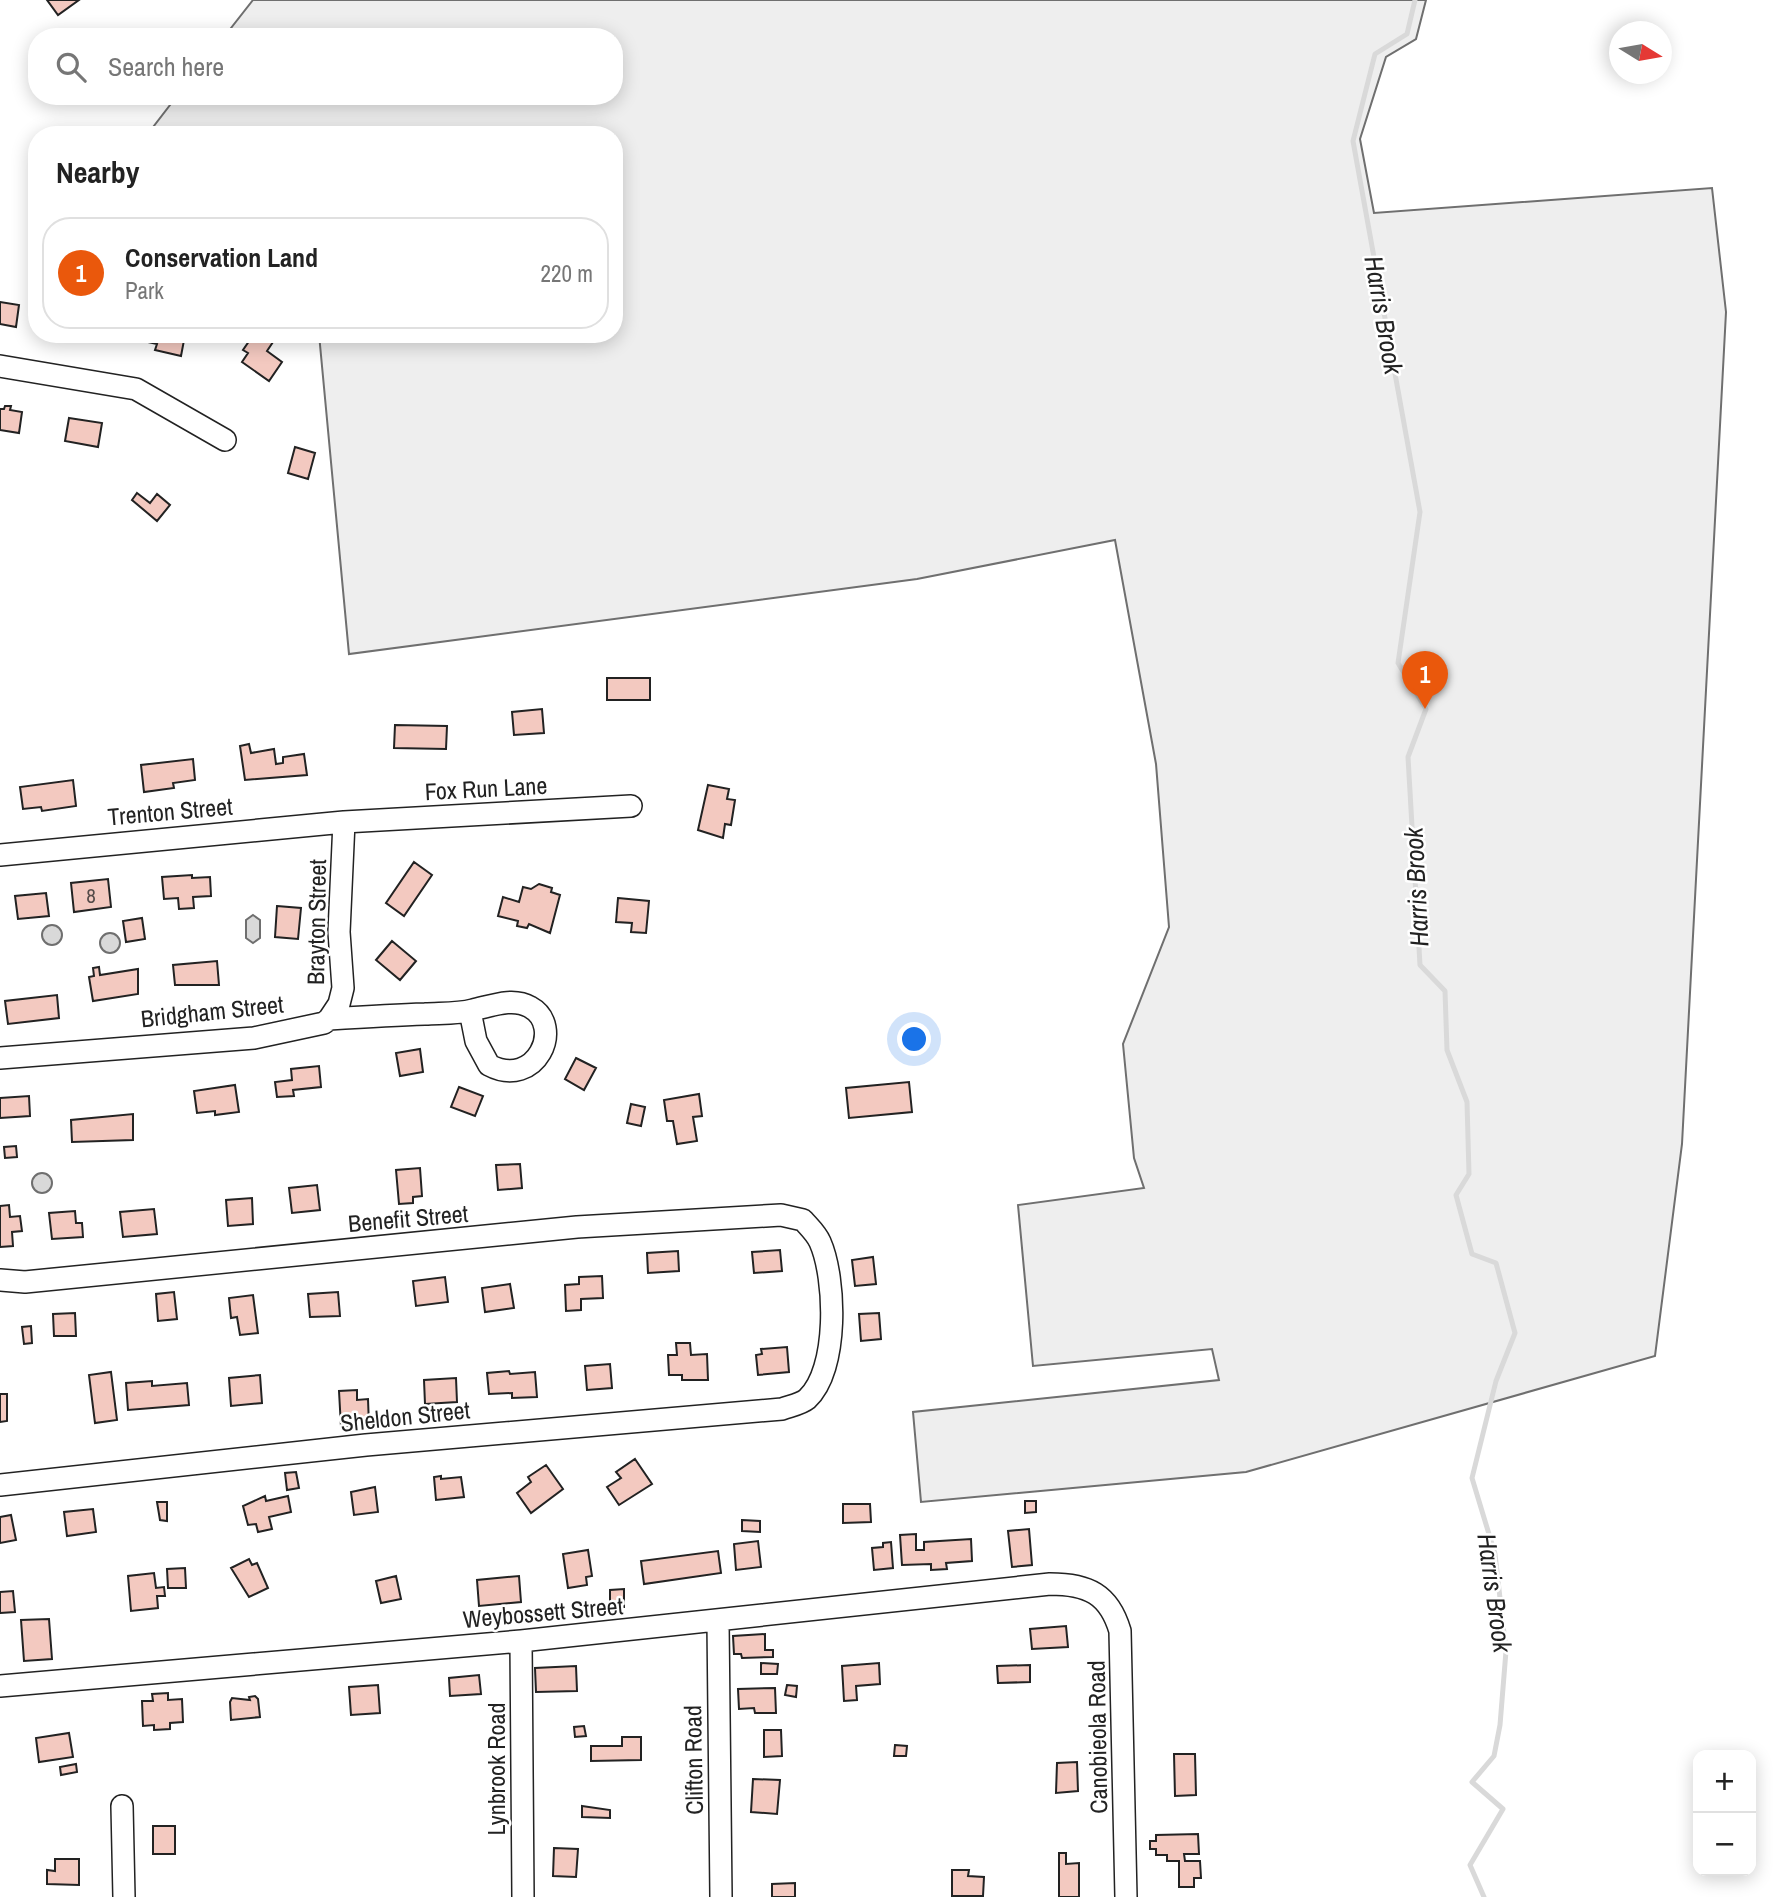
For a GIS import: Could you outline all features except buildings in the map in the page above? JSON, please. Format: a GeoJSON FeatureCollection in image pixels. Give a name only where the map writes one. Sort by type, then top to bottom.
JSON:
{"type":"FeatureCollection","features":[{"type":"Feature","properties":{"kind":"street"},"geometry":{"type":"LineString","coordinates":[[0,366],[136,389],[225,440]]}},
{"type":"Feature","properties":{"kind":"street","name":"Fox Run Lane"},"geometry":{"type":"LineString","coordinates":[[344,822],[631,806]]}},
{"type":"Feature","properties":{"kind":"street","name":"Trenton Street"},"geometry":{"type":"LineString","coordinates":[[0,855],[344,822]]}},
{"type":"Feature","properties":{"kind":"street","name":"Brayton Street"},"geometry":{"type":"LineString","coordinates":[[329,1019],[340,1004],[343,988],[339,932],[344,822]]}},
{"type":"Feature","properties":{"kind":"street","name":"Bridgham Street"},"geometry":{"type":"LineString","coordinates":[[0,1058],[254,1038],[324,1023],[329,1019],[470,1011]]}},
{"type":"Feature","properties":{"kind":"street","name":"Benefit Street"},"geometry":{"type":"LineString","coordinates":[[0,1280],[25,1282],[577,1227],[710,1217],[796,1216],[815,1233],[821,1245],[828,1283],[832,1335],[827,1368],[812,1393]]}},
{"type":"Feature","properties":{"kind":"street","name":"Sheldon Street"},"geometry":{"type":"LineString","coordinates":[[0,1485],[366,1445],[782,1409],[804,1401],[812,1393]]}},
{"type":"Feature","properties":{"kind":"street","name":"Weybossett Street"},"geometry":{"type":"LineString","coordinates":[[0,1686],[718,1622],[1051,1584],[1090,1588]]}},
{"type":"Feature","properties":{"kind":"street","name":"Canobieola Road"},"geometry":{"type":"LineString","coordinates":[[1090,1588],[1109,1603],[1120,1630],[1126,1897]]}},
{"type":"Feature","properties":{"kind":"street","name":"Clifton Road"},"geometry":{"type":"LineString","coordinates":[[718,1622],[721,1897]]}},
{"type":"Feature","properties":{"kind":"street","name":"Lynbrook Road"},"geometry":{"type":"LineString","coordinates":[[521,1641],[523,1897]]}},
{"type":"Feature","properties":{"kind":"street"},"geometry":{"type":"LineString","coordinates":[[122,1806],[124,1897]]}},
{"type":"Feature","properties":{"kind":"shaded area"},"geometry":{"type":"Polygon","coordinates":[[[253,0],[1426,0],[1416,39],[1386,57],[1360,139],[1374,213],[1712,188],[1726,312],[1682,1144],[1655,1356],[1246,1472],[921,1502],[913,1412],[1219,1380],[1212,1349],[1033,1366],[1018,1205],[1144,1188],[1134,1158],[1123,1044],[1169,927],[1156,764],[1115,540],[917,579],[349,654],[320,343],[623,343],[623,126],[154,126],[170,105],[623,105],[623,28],[231,28],[253,0]]]}},
{"type":"Feature","properties":{"kind":"shaded area"},"geometry":{"type":"Polygon","coordinates":[[[253,915],[260,920],[260,938],[253,943],[246,938],[246,920],[253,915]]]}},
{"type":"Feature","properties":{"kind":"shaded area"},"geometry":{"type":"Polygon","coordinates":[[[52,925],[59,928],[62,935],[59,942],[52,945],[45,942],[42,935],[45,928],[52,925]]]}},
{"type":"Feature","properties":{"kind":"shaded area"},"geometry":{"type":"Polygon","coordinates":[[[110,933],[117,936],[120,943],[117,950],[110,953],[103,950],[100,943],[103,936],[110,933]]]}},
{"type":"Feature","properties":{"kind":"shaded area"},"geometry":{"type":"Polygon","coordinates":[[[42,1173],[49,1176],[52,1183],[49,1190],[42,1193],[35,1190],[32,1183],[35,1176],[42,1173]]]}},
{"type":"Feature","properties":{"kind":"waterway","name":"Harris Brook"},"geometry":{"type":"LineString","coordinates":[[1415,0],[1407,34],[1375,54],[1353,141],[1420,512],[1398,663],[1426,709],[1408,757],[1420,965],[1445,991],[1447,1050],[1467,1102],[1469,1174],[1456,1195],[1472,1254],[1496,1263],[1515,1333],[1496,1381],[1472,1478],[1495,1554],[1506,1651],[1500,1725],[1494,1756],[1472,1782],[1503,1809],[1470,1865],[1484,1897]]}},
{"type":"Feature","properties":{"kind":"place","name":"Conservation Land"},"geometry":{"type":"Point","coordinates":[1425,709]}}]}
